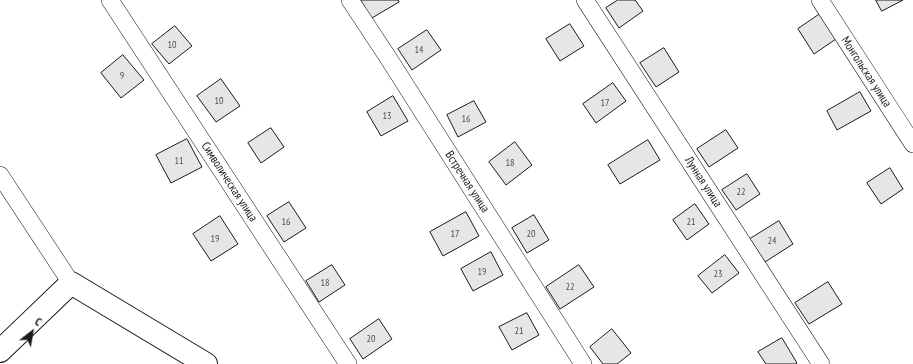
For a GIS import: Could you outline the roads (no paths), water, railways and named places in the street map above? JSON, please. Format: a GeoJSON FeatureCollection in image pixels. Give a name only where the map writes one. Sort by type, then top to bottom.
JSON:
{"type":"FeatureCollection","features":[{"type":"Feature","properties":{"kind":"street","name":"Символическая улица"},"geometry":{"type":"LineString","coordinates":[[110,0],[348,364]]}},
{"type":"Feature","properties":{"kind":"street","name":"Встречная улица"},"geometry":{"type":"LineString","coordinates":[[350,0],[583,364]]}},
{"type":"Feature","properties":{"kind":"street","name":"Лунная улица"},"geometry":{"type":"LineString","coordinates":[[585,0],[821,364]]}},
{"type":"Feature","properties":{"kind":"street","name":"Монгольская улица"},"geometry":{"type":"LineString","coordinates":[[820,0],[913,144]]}},
{"type":"Feature","properties":{"kind":"street"},"geometry":{"type":"LineString","coordinates":[[0,175],[71,283],[206,364]]}},
{"type":"Feature","properties":{"kind":"street"},"geometry":{"type":"LineString","coordinates":[[0,351],[71,283]]}}]}
